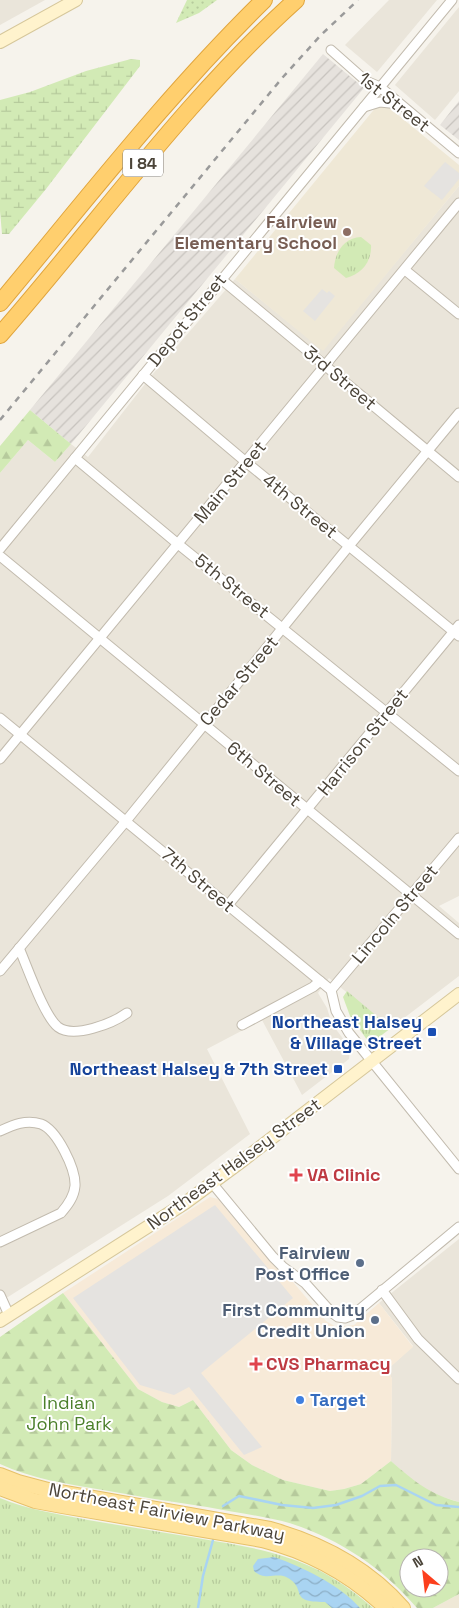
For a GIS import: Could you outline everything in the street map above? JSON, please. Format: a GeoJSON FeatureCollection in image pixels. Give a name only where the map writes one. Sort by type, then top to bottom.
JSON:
{"type":"FeatureCollection","features":[{"type":"Feature","properties":{"kind":"highway","name":"I 84"},"geometry":{"type":"LineString","coordinates":[[0,303],[181,87],[216,48],[264,0]]}},
{"type":"Feature","properties":{"kind":"highway","name":"I 84"},"geometry":{"type":"LineString","coordinates":[[0,335],[181,119],[235,60],[296,0]]}},
{"type":"Feature","properties":{"kind":"main road"},"geometry":{"type":"LineString","coordinates":[[0,42],[76,0]]}},
{"type":"Feature","properties":{"kind":"main road","name":"Northeast Halsey Street"},"geometry":{"type":"LineString","coordinates":[[5,1318],[153,1224],[212,1183],[459,994]]}},
{"type":"Feature","properties":{"kind":"main road","name":"Northeast Fairview Parkway"},"geometry":{"type":"LineString","coordinates":[[0,1475],[48,1490],[270,1528],[297,1537],[328,1551],[363,1572],[403,1608]]}},
{"type":"Feature","properties":{"kind":"main road","name":"Northeast Fairview Parkway"},"geometry":{"type":"LineString","coordinates":[[0,1488],[53,1504],[282,1545],[328,1565],[359,1585],[386,1608]]}},
{"type":"Feature","properties":{"kind":"street","name":"Depot Street"},"geometry":{"type":"LineString","coordinates":[[0,549],[452,0]]}},
{"type":"Feature","properties":{"kind":"street","name":"1st Street"},"geometry":{"type":"LineString","coordinates":[[331,50],[366,81],[380,87],[459,153]]}},
{"type":"Feature","properties":{"kind":"street"},"geometry":{"type":"LineString","coordinates":[[364,107],[380,102],[399,104]]}},
{"type":"Feature","properties":{"kind":"street","name":"Main Street"},"geometry":{"type":"LineString","coordinates":[[0,759],[459,203]]}},
{"type":"Feature","properties":{"kind":"street"},"geometry":{"type":"LineString","coordinates":[[405,270],[459,314]]}},
{"type":"Feature","properties":{"kind":"street","name":"3rd Street"},"geometry":{"type":"LineString","coordinates":[[221,279],[459,477]]}},
{"type":"Feature","properties":{"kind":"street","name":"4th Street"},"geometry":{"type":"LineString","coordinates":[[143,375],[349,546],[457,631]]}},
{"type":"Feature","properties":{"kind":"street","name":"Cedar Street"},"geometry":{"type":"LineString","coordinates":[[0,970],[126,820],[459,413]]}},
{"type":"Feature","properties":{"kind":"street","name":"5th Street"},"geometry":{"type":"LineString","coordinates":[[75,458],[386,714],[459,771]]}},
{"type":"Feature","properties":{"kind":"street","name":"6th Street"},"geometry":{"type":"LineString","coordinates":[[0,556],[459,934]]}},
{"type":"Feature","properties":{"kind":"street","name":"Harrison Street"},"geometry":{"type":"LineString","coordinates":[[228,905],[457,631]]}},
{"type":"Feature","properties":{"kind":"street","name":"7th Street"},"geometry":{"type":"LineString","coordinates":[[0,718],[331,990]]}},
{"type":"Feature","properties":{"kind":"street","name":"Lincoln Street"},"geometry":{"type":"LineString","coordinates":[[331,990],[459,838]]}},
{"type":"Feature","properties":{"kind":"street"},"geometry":{"type":"LineString","coordinates":[[19,948],[45,1007],[58,1027],[71,1031],[82,1030],[113,1021],[128,1014]]}},
{"type":"Feature","properties":{"kind":"street"},"geometry":{"type":"LineString","coordinates":[[242,1025],[313,987],[320,981]]}},
{"type":"Feature","properties":{"kind":"street"},"geometry":{"type":"LineString","coordinates":[[331,990],[336,1011],[342,1023],[371,1062],[459,1169]]}},
{"type":"Feature","properties":{"kind":"street"},"geometry":{"type":"LineString","coordinates":[[0,1131],[21,1122],[41,1124],[50,1129],[56,1136],[72,1168],[75,1187],[68,1205],[61,1213],[0,1242]]}},
{"type":"Feature","properties":{"kind":"street"},"geometry":{"type":"LineString","coordinates":[[212,1183],[273,1257],[283,1267],[306,1283],[331,1312],[338,1317],[345,1318],[353,1315],[459,1227]]}},
{"type":"Feature","properties":{"kind":"street"},"geometry":{"type":"LineString","coordinates":[[382,1290],[418,1338],[459,1379]]}},
{"type":"Feature","properties":{"kind":"street"},"geometry":{"type":"LineString","coordinates":[[0,1296],[5,1318]]}},
{"type":"Feature","properties":{"kind":"shaded area"},"geometry":{"type":"Polygon","coordinates":[[[0,0],[45,0],[0,25],[0,0]]]}},
{"type":"Feature","properties":{"kind":"shaded area"},"geometry":{"type":"Polygon","coordinates":[[[389,0],[437,0],[377,72],[345,45],[389,0]]]}},
{"type":"Feature","properties":{"kind":"shaded area"},"geometry":{"type":"Polygon","coordinates":[[[459,7],[459,91],[435,120],[395,85],[459,7]]]}},
{"type":"Feature","properties":{"kind":"shaded area"},"geometry":{"type":"Polygon","coordinates":[[[323,54],[364,88],[71,444],[30,410],[323,54]]]}},
{"type":"Feature","properties":{"kind":"shaded area","name":"Fairview Elementary School"},"geometry":{"type":"Polygon","coordinates":[[[381,101],[459,165],[459,186],[323,351],[235,279],[381,101]]]}},
{"type":"Feature","properties":{"kind":"shaded area"},"geometry":{"type":"Polygon","coordinates":[[[459,101],[459,140],[440,125],[459,101]]]}},
{"type":"Feature","properties":{"kind":"shaded area"},"geometry":{"type":"Polygon","coordinates":[[[445,162],[459,173],[459,179],[442,200],[424,186],[445,162]]]}},
{"type":"Feature","properties":{"kind":"shaded area"},"geometry":{"type":"Polygon","coordinates":[[[459,186],[459,896],[439,906],[459,923],[459,976],[391,1028],[329,978],[318,993],[327,1008],[332,1024],[350,1048],[349,1059],[302,1095],[262,1020],[207,1049],[250,1134],[168,1196],[0,1302],[0,473],[28,440],[55,462],[71,444],[88,457],[152,375],[235,279],[323,350],[459,186]]]}},
{"type":"Feature","properties":{"kind":"shaded area"},"geometry":{"type":"Polygon","coordinates":[[[322,289],[327,293],[329,291],[335,296],[315,321],[303,311],[322,289]]]}},
{"type":"Feature","properties":{"kind":"shaded area"},"geometry":{"type":"Polygon","coordinates":[[[210,1197],[218,1199],[276,1268],[293,1282],[326,1321],[336,1327],[354,1325],[379,1303],[413,1347],[388,1369],[392,1379],[391,1461],[361,1484],[330,1491],[283,1480],[252,1465],[231,1450],[193,1400],[179,1407],[162,1402],[138,1389],[63,1293],[210,1197]]]}},
{"type":"Feature","properties":{"kind":"shaded area"},"geometry":{"type":"Polygon","coordinates":[[[215,1205],[293,1298],[201,1373],[262,1447],[244,1455],[189,1387],[174,1395],[140,1385],[73,1298],[215,1205]]]}},
{"type":"Feature","properties":{"kind":"shaded area"},"geometry":{"type":"Polygon","coordinates":[[[459,1239],[459,1502],[433,1494],[410,1478],[391,1461],[392,1379],[388,1369],[413,1346],[379,1303],[459,1239]]]}},
{"type":"Feature","properties":{"kind":"shaded area"},"geometry":{"type":"Polygon","coordinates":[[[459,1594],[459,1608],[433,1608],[459,1594]]]}},
{"type":"Feature","properties":{"kind":"green space"},"geometry":{"type":"Polygon","coordinates":[[[187,0],[217,0],[199,13],[176,23],[187,0]]]}},
{"type":"Feature","properties":{"kind":"green space"},"geometry":{"type":"Polygon","coordinates":[[[131,59],[140,60],[140,66],[46,189],[9,234],[2,234],[0,211],[0,100],[30,92],[86,71],[131,59]]]}},
{"type":"Feature","properties":{"kind":"green space"},"geometry":{"type":"Polygon","coordinates":[[[361,237],[371,245],[370,256],[361,270],[346,278],[334,268],[338,251],[345,243],[361,237]]]}},
{"type":"Feature","properties":{"kind":"green space"},"geometry":{"type":"Polygon","coordinates":[[[30,410],[71,444],[55,462],[28,440],[0,473],[0,446],[30,410]]]}},
{"type":"Feature","properties":{"kind":"green space"},"geometry":{"type":"Polygon","coordinates":[[[347,991],[391,1028],[370,1044],[350,1016],[343,997],[347,991]]]}},
{"type":"Feature","properties":{"kind":"green space","name":"Indian John Park"},"geometry":{"type":"Polygon","coordinates":[[[63,1293],[138,1389],[162,1402],[179,1407],[193,1400],[231,1450],[252,1465],[283,1480],[330,1491],[361,1484],[391,1461],[430,1491],[459,1502],[459,1594],[433,1608],[417,1608],[408,1598],[449,1598],[449,1548],[399,1548],[399,1589],[373,1566],[356,1554],[320,1535],[282,1521],[63,1483],[25,1474],[0,1464],[0,1337],[63,1293]]]}},
{"type":"Feature","properties":{"kind":"green space"},"geometry":{"type":"Polygon","coordinates":[[[0,1498],[22,1506],[55,1514],[223,1542],[290,1558],[331,1577],[373,1608],[0,1608],[0,1498]]]}},
{"type":"Feature","properties":{"kind":"water"},"geometry":{"type":"Polygon","coordinates":[[[274,1557],[297,1566],[332,1584],[360,1608],[332,1608],[325,1602],[306,1600],[302,1598],[294,1582],[288,1578],[280,1575],[263,1576],[254,1571],[253,1566],[258,1559],[274,1557]]]}},
{"type":"Feature","properties":{"kind":"waterway"},"geometry":{"type":"LineString","coordinates":[[223,1506],[239,1496],[282,1505],[313,1508],[336,1505],[362,1496],[380,1486],[396,1485],[436,1505],[459,1507]]}},
{"type":"Feature","properties":{"kind":"waterway"},"geometry":{"type":"LineString","coordinates":[[198,1608],[203,1576],[213,1540]]}},
{"type":"Feature","properties":{"kind":"railway"},"geometry":{"type":"LineString","coordinates":[[0,420],[283,77],[321,35],[358,0]]}},
{"type":"Feature","properties":{"kind":"place","name":"Fairview Elementary School"},"geometry":{"type":"Point","coordinates":[347,232]}},
{"type":"Feature","properties":{"kind":"place","name":"Northeast Halsey & Village Street"},"geometry":{"type":"Point","coordinates":[432,1032]}},
{"type":"Feature","properties":{"kind":"place","name":"Northeast Halsey & 7th Street"},"geometry":{"type":"Point","coordinates":[338,1069]}},
{"type":"Feature","properties":{"kind":"place","name":"VA Clinic"},"geometry":{"type":"Point","coordinates":[296,1175]}},
{"type":"Feature","properties":{"kind":"place","name":"Fairview Post Office"},"geometry":{"type":"Point","coordinates":[360,1263]}},
{"type":"Feature","properties":{"kind":"place","name":"First Community Credit Union"},"geometry":{"type":"Point","coordinates":[375,1320]}},
{"type":"Feature","properties":{"kind":"place","name":"CVS Pharmacy"},"geometry":{"type":"Point","coordinates":[256,1364]}},
{"type":"Feature","properties":{"kind":"place","name":"Target"},"geometry":{"type":"Point","coordinates":[300,1400]}}]}
